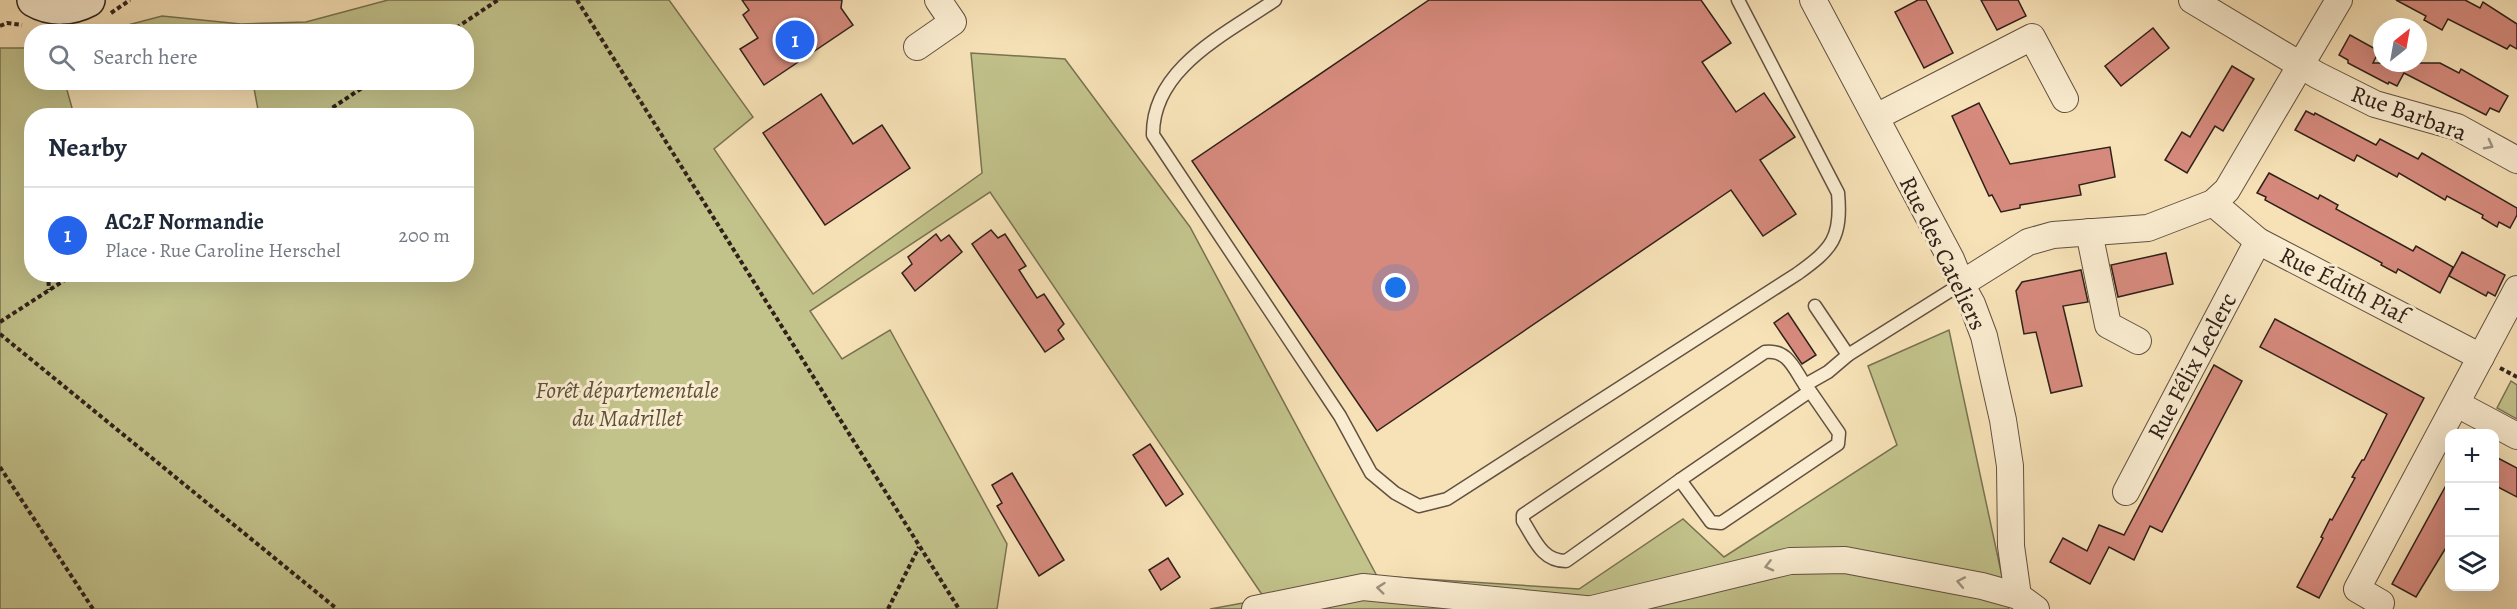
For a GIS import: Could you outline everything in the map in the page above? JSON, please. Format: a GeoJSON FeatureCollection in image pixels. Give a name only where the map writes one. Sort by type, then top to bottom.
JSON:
{"type":"FeatureCollection","features":[{"type":"Feature","properties":{"kind":"street"},"geometry":{"type":"LineString","coordinates":[[34,0],[55,8],[71,7],[88,0]]}},
{"type":"Feature","properties":{"kind":"street"},"geometry":{"type":"LineString","coordinates":[[917,47],[953,22],[938,0]]}},
{"type":"Feature","properties":{"kind":"street","name":"Rue des Cateliers"},"geometry":{"type":"LineString","coordinates":[[1813,0],[1951,259],[1984,336],[2003,420],[2010,466],[2011,546],[2022,606]]}},
{"type":"Feature","properties":{"kind":"street","name":"Rue Barbara"},"geometry":{"type":"LineString","coordinates":[[2192,0],[2300,67],[2374,104],[2457,128],[2517,160]]}},
{"type":"Feature","properties":{"kind":"street"},"geometry":{"type":"LineString","coordinates":[[1960,284],[2028,242],[2053,235],[2148,228],[2213,203],[2227,190],[2339,0]]}},
{"type":"Feature","properties":{"kind":"street"},"geometry":{"type":"LineString","coordinates":[[1876,117],[2032,37],[2065,99]]}},
{"type":"Feature","properties":{"kind":"street","name":"Rue Édith Piaf"},"geometry":{"type":"LineString","coordinates":[[2213,203],[2258,241],[2481,357]]}},
{"type":"Feature","properties":{"kind":"street"},"geometry":{"type":"LineString","coordinates":[[2089,232],[2108,325],[2138,341]]}},
{"type":"Feature","properties":{"kind":"street","name":"Rue Félix Leclerc"},"geometry":{"type":"LineString","coordinates":[[2126,492],[2258,241]]}},
{"type":"Feature","properties":{"kind":"street"},"geometry":{"type":"LineString","coordinates":[[2382,603],[2357,590],[2517,289]]}},
{"type":"Feature","properties":{"kind":"street"},"geometry":{"type":"LineString","coordinates":[[2457,404],[2517,436]]}},
{"type":"Feature","properties":{"kind":"street"},"geometry":{"type":"LineString","coordinates":[[1592,609],[1790,561],[1845,560],[1982,586],[2022,606]]}},
{"type":"Feature","properties":{"kind":"street"},"geometry":{"type":"LineString","coordinates":[[1256,609],[1363,587],[1585,609]]}},
{"type":"Feature","properties":{"kind":"lane"},"geometry":{"type":"LineString","coordinates":[[1275,0],[1178,69],[1164,91],[1153,117],[1153,135],[1340,416],[1371,473],[1395,493],[1419,506],[1447,499],[1797,274],[1821,256],[1834,240],[1840,217],[1838,193],[1738,0]]}},
{"type":"Feature","properties":{"kind":"lane"},"geometry":{"type":"LineString","coordinates":[[1680,480],[1711,522],[1720,523],[1838,444],[1839,434],[1807,388],[1787,357],[1774,351],[1765,352],[1523,515],[1523,521],[1547,557],[1554,561],[1566,561],[1807,388],[1848,355],[1960,284]]}},
{"type":"Feature","properties":{"kind":"lane"},"geometry":{"type":"LineString","coordinates":[[1815,306],[1848,355]]}},
{"type":"Feature","properties":{"kind":"path"},"geometry":{"type":"LineString","coordinates":[[462,24],[498,0]]}},
{"type":"Feature","properties":{"kind":"path"},"geometry":{"type":"LineString","coordinates":[[577,0],[959,609]]}},
{"type":"Feature","properties":{"kind":"path"},"geometry":{"type":"LineString","coordinates":[[332,108],[359,90]]}},
{"type":"Feature","properties":{"kind":"path"},"geometry":{"type":"LineString","coordinates":[[48,282],[49,291]]}},
{"type":"Feature","properties":{"kind":"path"},"geometry":{"type":"LineString","coordinates":[[0,322],[62,282]]}},
{"type":"Feature","properties":{"kind":"path"},"geometry":{"type":"LineString","coordinates":[[0,334],[337,609]]}},
{"type":"Feature","properties":{"kind":"path"},"geometry":{"type":"LineString","coordinates":[[0,467],[93,609]]}},
{"type":"Feature","properties":{"kind":"path"},"geometry":{"type":"LineString","coordinates":[[888,609],[920,547]]}},
{"type":"Feature","properties":{"kind":"green space","name":"Forêt départementale du Madrillet"},"geometry":{"type":"Polygon","coordinates":[[[388,0],[669,0],[753,117],[714,149],[813,294],[982,173],[971,53],[1065,59],[1190,227],[1377,576],[1579,589],[1683,519],[1724,557],[1897,445],[1868,366],[1949,330],[2009,609],[1210,609],[1265,599],[990,192],[810,311],[842,359],[890,330],[1007,544],[997,609],[0,609],[0,48],[24,48],[24,90],[67,90],[72,108],[24,108],[24,282],[474,282],[474,108],[258,108],[254,90],[474,90],[474,24],[241,24],[306,22],[388,0]]]}},
{"type":"Feature","properties":{"kind":"green space","name":"Forêt départementale du Madrillet"},"geometry":{"type":"Polygon","coordinates":[[[162,16],[241,24],[132,24],[162,16]]]}},
{"type":"Feature","properties":{"kind":"green space"},"geometry":{"type":"Polygon","coordinates":[[[2511,381],[2517,385],[2517,419],[2497,408],[2511,381]]]}},
{"type":"Feature","properties":{"kind":"building"},"geometry":{"type":"Polygon","coordinates":[[[742,0],[842,0],[841,8],[853,25],[764,85],[740,49],[758,38],[743,15],[749,10],[742,0]]]}},
{"type":"Feature","properties":{"kind":"building"},"geometry":{"type":"Polygon","coordinates":[[[1429,0],[1701,0],[1731,43],[1702,62],[1736,112],[1764,93],[1795,137],[1760,160],[1796,214],[1763,236],[1731,190],[1377,431],[1192,161],[1429,0]]]}},
{"type":"Feature","properties":{"kind":"building"},"geometry":{"type":"Polygon","coordinates":[[[1918,0],[1926,0],[1953,53],[1924,68],[1895,12],[1918,0]]]}},
{"type":"Feature","properties":{"kind":"building"},"geometry":{"type":"Polygon","coordinates":[[[1981,0],[2018,0],[2026,16],[1997,30],[1981,0]]]}},
{"type":"Feature","properties":{"kind":"building"},"geometry":{"type":"Polygon","coordinates":[[[2396,0],[2465,0],[2480,8],[2483,2],[2517,24],[2517,49],[2510,45],[2507,49],[2448,19],[2442,30],[2427,22],[2426,16],[2396,0]]]}},
{"type":"Feature","properties":{"kind":"building"},"geometry":{"type":"Polygon","coordinates":[[[2153,28],[2169,48],[2121,86],[2105,66],[2153,28]]]}},
{"type":"Feature","properties":{"kind":"building"},"geometry":{"type":"Polygon","coordinates":[[[2350,35],[2373,48],[2373,72],[2427,72],[2427,63],[2440,63],[2459,73],[2461,69],[2508,96],[2499,112],[2490,108],[2486,115],[2404,73],[2397,86],[2389,82],[2388,84],[2348,63],[2348,60],[2339,55],[2350,35]]]}},
{"type":"Feature","properties":{"kind":"building"},"geometry":{"type":"Polygon","coordinates":[[[2232,66],[2254,79],[2223,131],[2215,126],[2187,173],[2165,160],[2182,132],[2190,137],[2232,66]]]}},
{"type":"Feature","properties":{"kind":"building"},"geometry":{"type":"Polygon","coordinates":[[[821,94],[853,144],[882,125],[910,168],[825,225],[763,133],[821,94]]]}},
{"type":"Feature","properties":{"kind":"building"},"geometry":{"type":"Polygon","coordinates":[[[1979,103],[2010,164],[2110,147],[2115,177],[2079,185],[2081,195],[2020,205],[2020,208],[2001,212],[1992,195],[1989,196],[1952,116],[1979,103]]]}},
{"type":"Feature","properties":{"kind":"building"},"geometry":{"type":"Polygon","coordinates":[[[2306,111],[2314,115],[2315,113],[2376,145],[2380,139],[2418,159],[2422,153],[2517,208],[2517,215],[2510,228],[2499,222],[2497,227],[2482,218],[2483,215],[2447,196],[2445,200],[2399,173],[2397,177],[2357,155],[2354,161],[2295,130],[2306,111]]]}},
{"type":"Feature","properties":{"kind":"building"},"geometry":{"type":"Polygon","coordinates":[[[2269,173],[2318,199],[2320,195],[2338,205],[2336,209],[2413,251],[2416,246],[2453,267],[2440,293],[2398,269],[2396,273],[2381,265],[2382,263],[2265,200],[2266,197],[2257,193],[2269,173]]]}},
{"type":"Feature","properties":{"kind":"building"},"geometry":{"type":"Polygon","coordinates":[[[991,230],[998,238],[1005,234],[1026,266],[1019,270],[1037,298],[1044,294],[1064,324],[1058,330],[1064,339],[1045,352],[972,244],[991,230]]]}},
{"type":"Feature","properties":{"kind":"building"},"geometry":{"type":"Polygon","coordinates":[[[936,234],[941,241],[949,235],[962,252],[915,291],[902,273],[912,264],[908,257],[936,234]]]}},
{"type":"Feature","properties":{"kind":"building"},"geometry":{"type":"Polygon","coordinates":[[[2462,252],[2505,275],[2495,296],[2488,292],[2486,296],[2449,276],[2462,252]]]}},
{"type":"Feature","properties":{"kind":"building"},"geometry":{"type":"Polygon","coordinates":[[[2166,253],[2173,284],[2118,297],[2111,265],[2166,253]]]}},
{"type":"Feature","properties":{"kind":"building"},"geometry":{"type":"Polygon","coordinates":[[[2081,270],[2088,302],[2063,306],[2082,386],[2051,393],[2036,332],[2024,334],[2016,291],[2022,282],[2081,270]]]}},
{"type":"Feature","properties":{"kind":"building"},"geometry":{"type":"Polygon","coordinates":[[[1788,313],[1816,355],[1802,364],[1774,323],[1788,313]]]}},
{"type":"Feature","properties":{"kind":"building"},"geometry":{"type":"Polygon","coordinates":[[[2275,319],[2424,398],[2319,598],[2297,587],[2323,538],[2321,537],[2330,519],[2332,520],[2355,478],[2352,477],[2364,460],[2387,414],[2260,347],[2275,319]]]}},
{"type":"Feature","properties":{"kind":"building"},"geometry":{"type":"Polygon","coordinates":[[[2214,365],[2242,381],[2162,532],[2150,526],[2134,560],[2109,547],[2090,584],[2050,562],[2063,538],[2087,551],[2099,525],[2124,535],[2214,365]]]}},
{"type":"Feature","properties":{"kind":"building"},"geometry":{"type":"Polygon","coordinates":[[[1150,444],[1183,494],[1166,506],[1133,455],[1150,444]]]}},
{"type":"Feature","properties":{"kind":"building"},"geometry":{"type":"Polygon","coordinates":[[[2499,459],[2517,468],[2517,497],[2499,488],[2499,459]]]}},
{"type":"Feature","properties":{"kind":"building"},"geometry":{"type":"Polygon","coordinates":[[[1012,473],[1064,560],[1039,576],[997,506],[1002,503],[992,485],[1012,473]]]}},
{"type":"Feature","properties":{"kind":"building"},"geometry":{"type":"Polygon","coordinates":[[[2445,487],[2445,549],[2416,597],[2392,584],[2445,487]]]}},
{"type":"Feature","properties":{"kind":"building"},"geometry":{"type":"Polygon","coordinates":[[[1168,558],[1180,577],[1161,590],[1149,570],[1168,558]]]}},
{"type":"Feature","properties":{"kind":"place","name":"AC2F Normandie"},"geometry":{"type":"Point","coordinates":[795,40]}}]}
